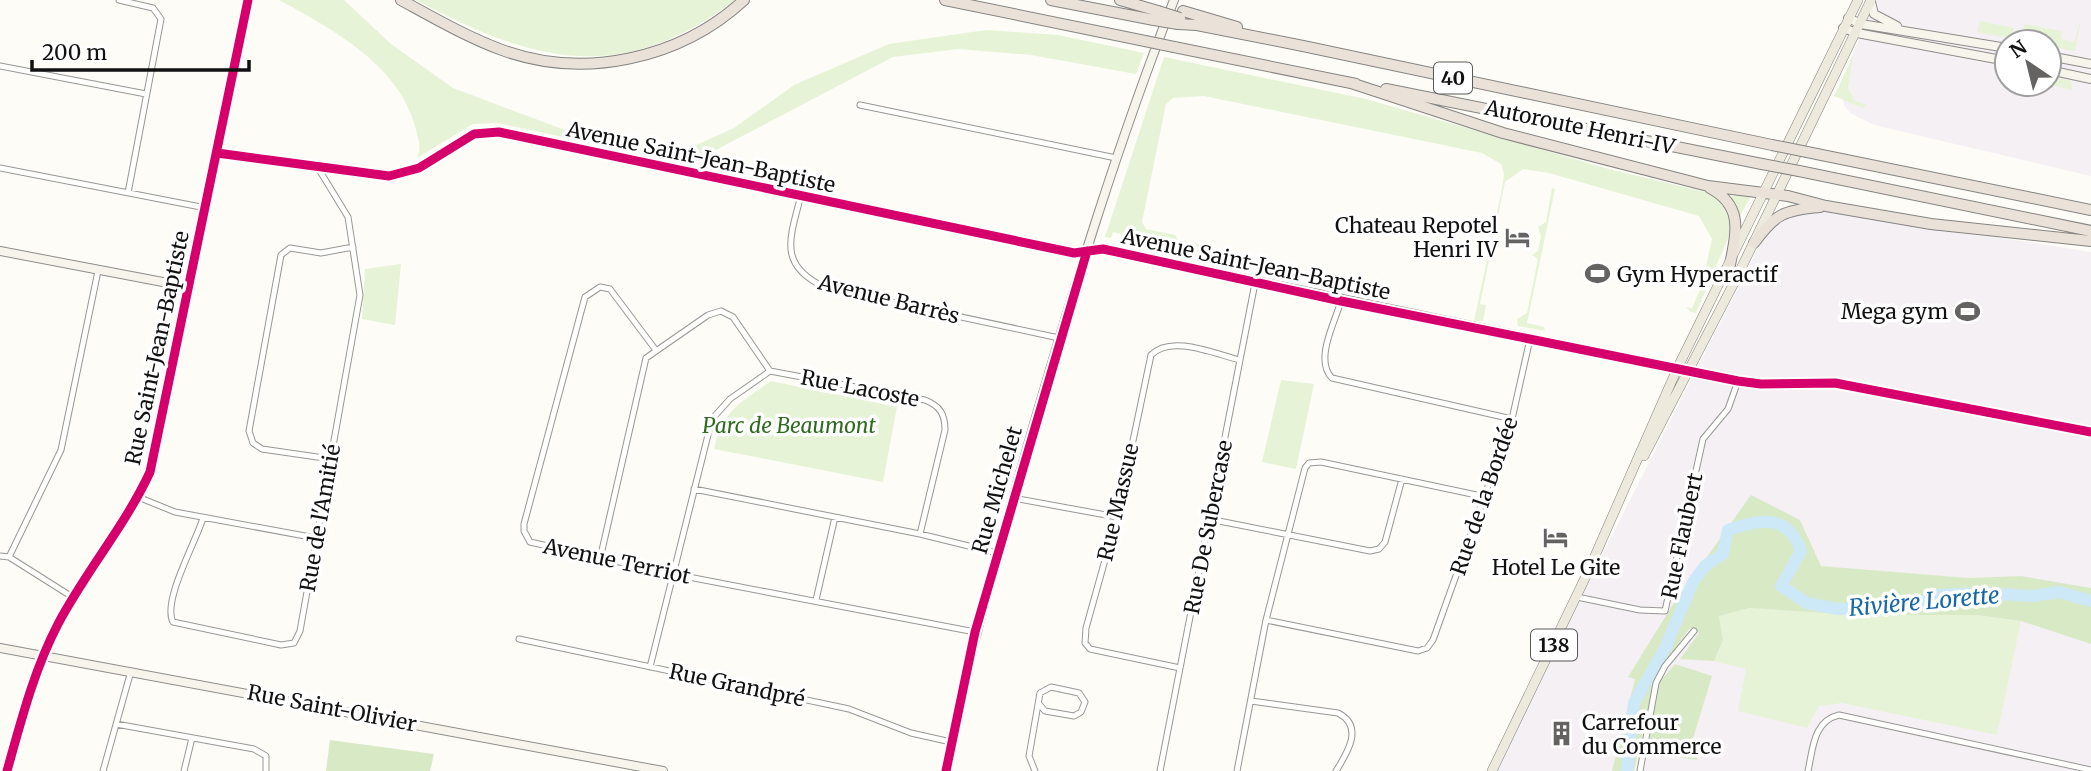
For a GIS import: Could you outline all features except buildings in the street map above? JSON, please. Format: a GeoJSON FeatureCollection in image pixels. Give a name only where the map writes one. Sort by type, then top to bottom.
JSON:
{"type":"FeatureCollection","features":[{"type":"Feature","properties":{"kind":"highway"},"geometry":{"type":"LineString","coordinates":[[401,0],[503,51],[543,61],[580,63],[615,61],[660,50],[700,32],[744,0]]}},
{"type":"Feature","properties":{"kind":"highway","name":"Autoroute Henri-IV"},"geometry":{"type":"LineString","coordinates":[[946,0],[2091,231]]}},
{"type":"Feature","properties":{"kind":"highway"},"geometry":{"type":"LineString","coordinates":[[1051,0],[1157,12],[1180,18]]}},
{"type":"Feature","properties":{"kind":"highway"},"geometry":{"type":"LineString","coordinates":[[1120,0],[1180,18],[1303,46]]}},
{"type":"Feature","properties":{"kind":"highway"},"geometry":{"type":"LineString","coordinates":[[1142,0],[1157,12]]}},
{"type":"Feature","properties":{"kind":"highway","name":"Autoroute Henri-IV"},"geometry":{"type":"LineString","coordinates":[[1180,18],[1197,25],[2091,209]]}},
{"type":"Feature","properties":{"kind":"highway"},"geometry":{"type":"LineString","coordinates":[[1351,83],[1503,133],[1708,186],[1777,195],[1931,224],[2091,241]]}},
{"type":"Feature","properties":{"kind":"highway"},"geometry":{"type":"LineString","coordinates":[[1708,186],[1730,204],[1738,223],[1730,265]]}},
{"type":"Feature","properties":{"kind":"highway"},"geometry":{"type":"LineString","coordinates":[[1754,243],[1772,218],[1797,208],[1826,206]]}},
{"type":"Feature","properties":{"kind":"main road","name":"138"},"geometry":{"type":"LineString","coordinates":[[1492,771],[1577,597],[1676,369],[1730,265],[1858,0]]}},
{"type":"Feature","properties":{"kind":"main road","name":"138"},"geometry":{"type":"LineString","coordinates":[[1612,516],[1754,243],[1871,1]]}},
{"type":"Feature","properties":{"kind":"street"},"geometry":{"type":"LineString","coordinates":[[119,0],[147,6],[160,14],[128,193]]}},
{"type":"Feature","properties":{"kind":"street","name":"Rue Saint-Jean-Baptiste"},"geometry":{"type":"LineString","coordinates":[[7,771],[42,656],[74,598],[138,497],[150,472],[248,0]]}},
{"type":"Feature","properties":{"kind":"street","name":"Rue Michelet"},"geometry":{"type":"LineString","coordinates":[[946,771],[975,632],[1059,338],[1116,158],[1174,0]]}},
{"type":"Feature","properties":{"kind":"street"},"geometry":{"type":"LineString","coordinates":[[1871,1],[1875,14],[1903,29]]}},
{"type":"Feature","properties":{"kind":"street"},"geometry":{"type":"LineString","coordinates":[[1846,23],[1993,58]]}},
{"type":"Feature","properties":{"kind":"street"},"geometry":{"type":"LineString","coordinates":[[1859,28],[1903,29],[1993,45]]}},
{"type":"Feature","properties":{"kind":"street"},"geometry":{"type":"LineString","coordinates":[[2063,59],[2091,64]]}},
{"type":"Feature","properties":{"kind":"street"},"geometry":{"type":"LineString","coordinates":[[0,66],[146,94]]}},
{"type":"Feature","properties":{"kind":"street"},"geometry":{"type":"LineString","coordinates":[[2063,73],[2091,79]]}},
{"type":"Feature","properties":{"kind":"street"},"geometry":{"type":"LineString","coordinates":[[860,105],[1116,158]]}},
{"type":"Feature","properties":{"kind":"street","name":"Avenue Saint-Jean-Baptiste"},"geometry":{"type":"LineString","coordinates":[[217,153],[397,176],[419,168],[464,138],[484,132],[499,132],[1074,253],[1103,249],[1341,301],[1738,381],[1761,384],[1835,383],[2091,432]]}},
{"type":"Feature","properties":{"kind":"street"},"geometry":{"type":"LineString","coordinates":[[0,168],[206,208]]}},
{"type":"Feature","properties":{"kind":"street","name":"Rue de l'Amitié"},"geometry":{"type":"LineString","coordinates":[[203,518],[197,540],[175,586],[170,611],[173,621],[289,646],[298,638],[360,295],[348,217],[318,168]]}},
{"type":"Feature","properties":{"kind":"street","name":"Avenue Barrès"},"geometry":{"type":"LineString","coordinates":[[801,195],[790,251],[793,264],[813,282],[826,288],[1059,338]]}},
{"type":"Feature","properties":{"kind":"street"},"geometry":{"type":"LineString","coordinates":[[331,459],[262,449],[253,443],[250,431],[281,256],[290,248],[321,253],[352,247]]}},
{"type":"Feature","properties":{"kind":"street"},"geometry":{"type":"LineString","coordinates":[[0,251],[189,287]]}},
{"type":"Feature","properties":{"kind":"street"},"geometry":{"type":"LineString","coordinates":[[9,557],[61,450],[98,271]]}},
{"type":"Feature","properties":{"kind":"street","name":"Rue De Subercase"},"geometry":{"type":"LineString","coordinates":[[1160,771],[1255,283]]}},
{"type":"Feature","properties":{"kind":"street","name":"Avenue Terriot"},"geometry":{"type":"LineString","coordinates":[[655,349],[610,289],[593,289],[585,297],[524,531],[536,545],[975,632]]}},
{"type":"Feature","properties":{"kind":"street"},"geometry":{"type":"LineString","coordinates":[[1341,301],[1324,358],[1327,374],[1332,378],[1512,419]]}},
{"type":"Feature","properties":{"kind":"street"},"geometry":{"type":"LineString","coordinates":[[600,559],[646,358],[655,349],[708,315],[721,311],[733,317],[770,372],[730,399],[712,419],[650,667]]}},
{"type":"Feature","properties":{"kind":"street","name":"Rue de la Bordée"},"geometry":{"type":"LineString","coordinates":[[1266,620],[1418,651],[1427,648],[1433,640],[1486,498],[1512,419],[1530,339]]}},
{"type":"Feature","properties":{"kind":"street","name":"Rue Massue"},"geometry":{"type":"LineString","coordinates":[[1180,668],[1090,649],[1085,643],[1086,628],[1117,517],[1151,355],[1158,347],[1175,345],[1240,360]]}},
{"type":"Feature","properties":{"kind":"street","name":"Rue Lacoste"},"geometry":{"type":"LineString","coordinates":[[770,372],[925,400],[937,406],[945,418],[945,430],[920,534]]}},
{"type":"Feature","properties":{"kind":"street","name":"Rue Flaubert"},"geometry":{"type":"LineString","coordinates":[[1577,597],[1640,610],[1665,611],[1703,439],[1728,409],[1738,381]]}},
{"type":"Feature","properties":{"kind":"street"},"geometry":{"type":"LineString","coordinates":[[1237,771],[1266,620],[1302,475],[1309,463],[1321,462],[1486,498]]}},
{"type":"Feature","properties":{"kind":"street"},"geometry":{"type":"LineString","coordinates":[[1209,519],[1370,551],[1379,549],[1385,542],[1402,480]]}},
{"type":"Feature","properties":{"kind":"street"},"geometry":{"type":"LineString","coordinates":[[694,488],[920,534],[997,553]]}},
{"type":"Feature","properties":{"kind":"street"},"geometry":{"type":"LineString","coordinates":[[138,497],[159,507],[203,518],[316,538]]}},
{"type":"Feature","properties":{"kind":"street"},"geometry":{"type":"LineString","coordinates":[[1013,498],[1117,517]]}},
{"type":"Feature","properties":{"kind":"street"},"geometry":{"type":"LineString","coordinates":[[816,600],[835,517]]}},
{"type":"Feature","properties":{"kind":"street"},"geometry":{"type":"LineString","coordinates":[[0,556],[9,557],[74,598]]}},
{"type":"Feature","properties":{"kind":"street"},"geometry":{"type":"LineString","coordinates":[[1640,771],[1656,683],[1665,666],[1694,631]]}},
{"type":"Feature","properties":{"kind":"street","name":"Rue Grandpré"},"geometry":{"type":"LineString","coordinates":[[519,639],[849,709],[902,730],[951,742]]}},
{"type":"Feature","properties":{"kind":"street","name":"Rue Saint-Olivier"},"geometry":{"type":"LineString","coordinates":[[0,648],[663,771]]}},
{"type":"Feature","properties":{"kind":"street"},"geometry":{"type":"LineString","coordinates":[[103,771],[131,671]]}},
{"type":"Feature","properties":{"kind":"street"},"geometry":{"type":"LineString","coordinates":[[1035,771],[1029,756],[1040,693],[1051,687],[1076,692],[1085,702],[1081,712],[1074,716],[1045,711],[1039,704]]}},
{"type":"Feature","properties":{"kind":"street"},"geometry":{"type":"LineString","coordinates":[[1251,701],[1338,713],[1346,718],[1353,729],[1352,737],[1336,771]]}},
{"type":"Feature","properties":{"kind":"street"},"geometry":{"type":"LineString","coordinates":[[1808,771],[1818,729],[1831,717],[1839,715],[2091,770]]}},
{"type":"Feature","properties":{"kind":"street"},"geometry":{"type":"LineString","coordinates":[[116,724],[261,751],[267,761],[266,771]]}},
{"type":"Feature","properties":{"kind":"street"},"geometry":{"type":"LineString","coordinates":[[184,771],[192,738]]}},
{"type":"Feature","properties":{"kind":"street"},"geometry":{"type":"LineString","coordinates":[[0,756],[10,759]]}},
{"type":"Feature","properties":{"kind":"shaded area"},"geometry":{"type":"Polygon","coordinates":[[[1876,0],[2091,0],[2091,176],[1874,125],[1852,114],[1845,107],[1839,87],[1876,0]]]}},
{"type":"Feature","properties":{"kind":"shaded area"},"geometry":{"type":"Polygon","coordinates":[[[1809,208],[2091,252],[2091,771],[1492,771],[1767,231],[1779,218],[1809,208]]]}},
{"type":"Feature","properties":{"kind":"green space"},"geometry":{"type":"Polygon","coordinates":[[[279,0],[344,0],[391,44],[453,88],[565,130],[683,151],[734,128],[794,85],[889,44],[986,30],[1058,35],[1144,53],[1136,74],[1031,55],[958,49],[893,57],[689,164],[497,123],[473,124],[417,158],[419,146],[415,126],[394,84],[341,36],[279,0]]]}},
{"type":"Feature","properties":{"kind":"green space"},"geometry":{"type":"Polygon","coordinates":[[[416,0],[735,0],[693,28],[653,45],[615,55],[576,56],[538,50],[499,38],[416,0]]]}},
{"type":"Feature","properties":{"kind":"green space"},"geometry":{"type":"Polygon","coordinates":[[[2081,18],[2075,51],[2063,49],[2063,39],[2074,42],[2081,18]]]}},
{"type":"Feature","properties":{"kind":"green space"},"geometry":{"type":"Polygon","coordinates":[[[1980,21],[2014,28],[1993,28],[1993,35],[1977,32],[1980,21]]]}},
{"type":"Feature","properties":{"kind":"green space"},"geometry":{"type":"Polygon","coordinates":[[[2024,24],[2046,28],[2023,28],[2024,24]]]}},
{"type":"Feature","properties":{"kind":"green space"},"geometry":{"type":"Polygon","coordinates":[[[1853,56],[1848,88],[1855,101],[1867,105],[1863,108],[1834,96],[1853,56]]]}},
{"type":"Feature","properties":{"kind":"green space"},"geometry":{"type":"Polygon","coordinates":[[[1164,57],[1366,99],[1609,169],[1716,195],[1729,211],[1729,236],[1696,313],[1691,312],[1686,307],[1692,308],[1702,285],[1712,239],[1699,216],[1549,173],[1523,169],[1505,182],[1480,304],[1486,305],[1483,321],[1474,321],[1502,189],[1504,174],[1501,164],[1482,153],[1204,96],[1173,98],[1166,104],[1142,222],[1146,229],[1175,235],[1178,240],[1205,246],[1213,244],[1210,260],[1120,240],[1121,234],[1113,232],[1111,238],[1105,237],[1164,57]]]}},
{"type":"Feature","properties":{"kind":"green space"},"geometry":{"type":"Polygon","coordinates":[[[2063,79],[2071,81],[2072,90],[2063,88],[2063,79]]]}},
{"type":"Feature","properties":{"kind":"green space"},"geometry":{"type":"Polygon","coordinates":[[[1552,188],[1555,189],[1527,323],[1544,327],[1545,331],[1518,326],[1517,319],[1527,313],[1538,259],[1532,255],[1538,251],[1541,236],[1538,227],[1546,222],[1552,188]]]}},
{"type":"Feature","properties":{"kind":"green space"},"geometry":{"type":"Polygon","coordinates":[[[1734,194],[1751,196],[1739,218],[1731,199],[1734,194]]]}},
{"type":"Feature","properties":{"kind":"green space"},"geometry":{"type":"Polygon","coordinates":[[[401,264],[395,325],[362,319],[365,269],[401,264]]]}},
{"type":"Feature","properties":{"kind":"green space"},"geometry":{"type":"Polygon","coordinates":[[[1281,380],[1314,384],[1296,469],[1262,462],[1281,380]]]}},
{"type":"Feature","properties":{"kind":"green space","name":"Parc de Beaumont"},"geometry":{"type":"Polygon","coordinates":[[[771,381],[897,407],[883,482],[714,449],[728,416],[771,381]]]}},
{"type":"Feature","properties":{"kind":"green space"},"geometry":{"type":"Polygon","coordinates":[[[1751,495],[1800,520],[1821,566],[1968,578],[2021,576],[2091,588],[2091,644],[2021,621],[1977,615],[1854,615],[1749,608],[1719,616],[1723,640],[1714,661],[1680,659],[1699,633],[1690,628],[1664,664],[1653,686],[1634,771],[1612,771],[1635,679],[1628,677],[1672,606],[1751,495]]]}},
{"type":"Feature","properties":{"kind":"green space"},"geometry":{"type":"Polygon","coordinates":[[[1749,608],[1854,615],[1977,615],[2021,621],[1997,735],[1842,703],[1819,706],[1807,728],[1738,711],[1746,669],[1714,661],[1723,640],[1719,616],[1749,608]]]}},
{"type":"Feature","properties":{"kind":"green space"},"geometry":{"type":"Polygon","coordinates":[[[1675,664],[1712,676],[1691,745],[1699,748],[1697,760],[1647,753],[1657,685],[1675,664]]]}},
{"type":"Feature","properties":{"kind":"green space"},"geometry":{"type":"Polygon","coordinates":[[[330,740],[434,754],[430,771],[326,771],[330,740]]]}},
{"type":"Feature","properties":{"kind":"waterway","name":"Rivière Lorette"},"geometry":{"type":"LineString","coordinates":[[1627,771],[1634,703],[1665,648],[1693,582],[1706,565],[1723,554],[1728,530],[1761,522],[1771,522],[1788,530],[1801,551],[1781,586],[1807,603],[1838,609],[1914,604],[1937,595],[1978,593],[2034,596],[2059,592],[2091,601]]}},
{"type":"Feature","properties":{"kind":"cycle path"},"geometry":{"type":"LineString","coordinates":[[7,771],[29,696],[49,641],[150,472],[248,0]]}},
{"type":"Feature","properties":{"kind":"cycle path"},"geometry":{"type":"LineString","coordinates":[[217,153],[389,176],[419,168],[474,134],[499,132],[1074,253],[1103,249],[1341,301],[1738,381],[1761,384],[1835,383],[2091,432]]}},
{"type":"Feature","properties":{"kind":"cycle path"},"geometry":{"type":"LineString","coordinates":[[946,771],[975,632],[1087,251]]}},
{"type":"Feature","properties":{"kind":"place","name":"Chateau Repotel Henri IV"},"geometry":{"type":"Point","coordinates":[1518,237]}},
{"type":"Feature","properties":{"kind":"place","name":"Gym Hyperactif"},"geometry":{"type":"Point","coordinates":[1597,274]}},
{"type":"Feature","properties":{"kind":"place","name":"Mega gym"},"geometry":{"type":"Point","coordinates":[1968,311]}},
{"type":"Feature","properties":{"kind":"place","name":"Hotel Le Gite"},"geometry":{"type":"Point","coordinates":[1556,538]}},
{"type":"Feature","properties":{"kind":"place","name":"Carrefour du Commerce"},"geometry":{"type":"Point","coordinates":[1562,734]}}]}
